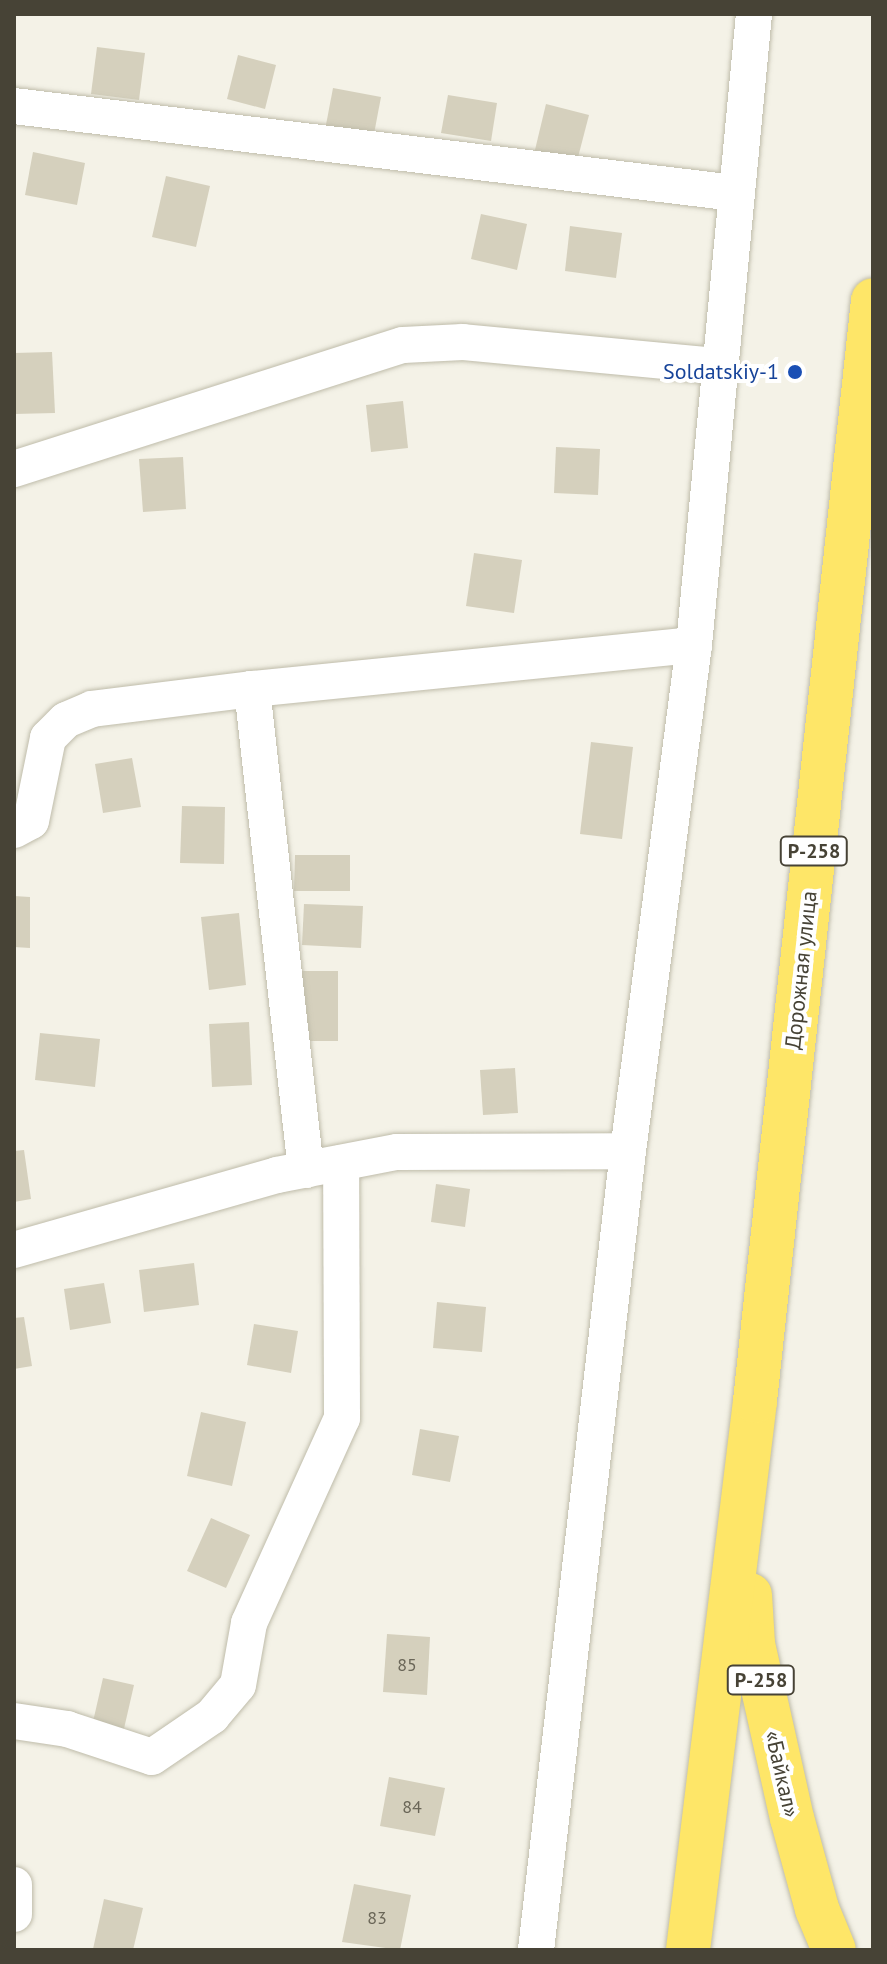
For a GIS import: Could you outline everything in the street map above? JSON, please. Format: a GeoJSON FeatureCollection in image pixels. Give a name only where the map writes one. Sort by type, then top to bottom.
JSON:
{"type":"FeatureCollection","features":[{"type":"Feature","properties":{"kind":"highway","name":"Дорожная улица"},"geometry":{"type":"LineString","coordinates":[[755,1401],[873,300]]}},
{"type":"Feature","properties":{"kind":"highway"},"geometry":{"type":"LineString","coordinates":[[688,1950],[755,1401]]}},
{"type":"Feature","properties":{"kind":"highway","name":"«Байкал»"},"geometry":{"type":"LineString","coordinates":[[755,1401],[750,1603],[753,1644],[792,1818],[817,1909],[834,1950]]}},
{"type":"Feature","properties":{"kind":"street"},"geometry":{"type":"LineString","coordinates":[[536,1950],[628,1151],[694,645],[754,14]]}},
{"type":"Feature","properties":{"kind":"street"},"geometry":{"type":"LineString","coordinates":[[14,106],[735,193]]}},
{"type":"Feature","properties":{"kind":"street"},"geometry":{"type":"LineString","coordinates":[[14,469],[403,345],[463,342],[719,366]]}},
{"type":"Feature","properties":{"kind":"street"},"geometry":{"type":"LineString","coordinates":[[14,830],[31,821],[48,738],[66,720],[92,709],[252,689],[694,645]]}},
{"type":"Feature","properties":{"kind":"street"},"geometry":{"type":"LineString","coordinates":[[14,1721],[67,1729],[152,1757],[212,1716],[238,1685],[249,1623],[342,1418],[324,1166],[252,689]]}},
{"type":"Feature","properties":{"kind":"street"},"geometry":{"type":"LineString","coordinates":[[14,1250],[324,1166],[397,1152],[628,1151]]}},
{"type":"Feature","properties":{"kind":"street"},"geometry":{"type":"LineString","coordinates":[[14,1885],[14,1914]]}},
{"type":"Feature","properties":{"kind":"building"},"geometry":{"type":"Polygon","coordinates":[[[97,47],[145,53],[139,100],[91,94],[97,47]]]}},
{"type":"Feature","properties":{"kind":"building"},"geometry":{"type":"Polygon","coordinates":[[[238,55],[276,65],[265,109],[227,99],[238,55]]]}},
{"type":"Feature","properties":{"kind":"building"},"geometry":{"type":"Polygon","coordinates":[[[333,88],[381,97],[373,139],[325,130],[333,88]]]}},
{"type":"Feature","properties":{"kind":"building"},"geometry":{"type":"Polygon","coordinates":[[[448,95],[497,103],[491,141],[441,133],[448,95]]]}},
{"type":"Feature","properties":{"kind":"building"},"geometry":{"type":"Polygon","coordinates":[[[546,104],[589,115],[576,165],[534,154],[546,104]]]}},
{"type":"Feature","properties":{"kind":"building"},"geometry":{"type":"Polygon","coordinates":[[[33,152],[85,163],[77,205],[25,195],[33,152]]]}},
{"type":"Feature","properties":{"kind":"building"},"geometry":{"type":"Polygon","coordinates":[[[166,176],[210,186],[196,247],[152,237],[166,176]]]}},
{"type":"Feature","properties":{"kind":"building"},"geometry":{"type":"Polygon","coordinates":[[[481,214],[527,224],[517,270],[471,259],[481,214]]]}},
{"type":"Feature","properties":{"kind":"building"},"geometry":{"type":"Polygon","coordinates":[[[570,226],[622,233],[616,278],[565,271],[570,226]]]}},
{"type":"Feature","properties":{"kind":"building"},"geometry":{"type":"Polygon","coordinates":[[[52,352],[55,413],[14,414],[14,353],[52,352]]]}},
{"type":"Feature","properties":{"kind":"building"},"geometry":{"type":"Polygon","coordinates":[[[403,401],[408,448],[371,452],[366,405],[403,401]]]}},
{"type":"Feature","properties":{"kind":"building"},"geometry":{"type":"Polygon","coordinates":[[[556,447],[600,449],[598,495],[554,493],[556,447]]]}},
{"type":"Feature","properties":{"kind":"building"},"geometry":{"type":"Polygon","coordinates":[[[183,457],[186,509],[143,512],[139,459],[183,457]]]}},
{"type":"Feature","properties":{"kind":"building"},"geometry":{"type":"Polygon","coordinates":[[[474,553],[522,560],[514,613],[466,606],[474,553]]]}},
{"type":"Feature","properties":{"kind":"building"},"geometry":{"type":"Polygon","coordinates":[[[591,742],[633,747],[622,839],[580,834],[591,742]]]}},
{"type":"Feature","properties":{"kind":"building"},"geometry":{"type":"Polygon","coordinates":[[[132,758],[141,807],[103,813],[95,764],[132,758]]]}},
{"type":"Feature","properties":{"kind":"building"},"geometry":{"type":"Polygon","coordinates":[[[182,806],[225,807],[224,864],[180,863],[182,806]]]}},
{"type":"Feature","properties":{"kind":"building"},"geometry":{"type":"Polygon","coordinates":[[[295,855],[350,855],[350,891],[294,891],[295,855]]]}},
{"type":"Feature","properties":{"kind":"building"},"geometry":{"type":"Polygon","coordinates":[[[14,896],[30,897],[30,948],[14,947],[14,896]]]}},
{"type":"Feature","properties":{"kind":"building"},"geometry":{"type":"Polygon","coordinates":[[[304,904],[363,906],[361,948],[302,945],[304,904]]]}},
{"type":"Feature","properties":{"kind":"building"},"geometry":{"type":"Polygon","coordinates":[[[239,913],[246,985],[209,990],[201,917],[239,913]]]}},
{"type":"Feature","properties":{"kind":"building"},"geometry":{"type":"Polygon","coordinates":[[[302,971],[338,971],[338,1041],[302,1041],[302,971]]]}},
{"type":"Feature","properties":{"kind":"building"},"geometry":{"type":"Polygon","coordinates":[[[249,1022],[252,1085],[212,1087],[209,1024],[249,1022]]]}},
{"type":"Feature","properties":{"kind":"building"},"geometry":{"type":"Polygon","coordinates":[[[40,1033],[100,1039],[95,1087],[35,1080],[40,1033]]]}},
{"type":"Feature","properties":{"kind":"building"},"geometry":{"type":"Polygon","coordinates":[[[515,1068],[518,1113],[483,1115],[480,1070],[515,1068]]]}},
{"type":"Feature","properties":{"kind":"building"},"geometry":{"type":"Polygon","coordinates":[[[24,1150],[31,1199],[14,1202],[14,1151],[24,1150]]]}},
{"type":"Feature","properties":{"kind":"building"},"geometry":{"type":"Polygon","coordinates":[[[436,1184],[470,1189],[465,1227],[431,1222],[436,1184]]]}},
{"type":"Feature","properties":{"kind":"building"},"geometry":{"type":"Polygon","coordinates":[[[194,1263],[199,1305],[144,1312],[139,1270],[194,1263]]]}},
{"type":"Feature","properties":{"kind":"building"},"geometry":{"type":"Polygon","coordinates":[[[104,1283],[111,1323],[70,1330],[64,1289],[104,1283]]]}},
{"type":"Feature","properties":{"kind":"building"},"geometry":{"type":"Polygon","coordinates":[[[437,1302],[486,1307],[482,1352],[433,1348],[437,1302]]]}},
{"type":"Feature","properties":{"kind":"building"},"geometry":{"type":"Polygon","coordinates":[[[24,1317],[32,1366],[14,1369],[14,1318],[24,1317]]]}},
{"type":"Feature","properties":{"kind":"building"},"geometry":{"type":"Polygon","coordinates":[[[254,1324],[298,1331],[291,1373],[247,1365],[254,1324]]]}},
{"type":"Feature","properties":{"kind":"building"},"geometry":{"type":"Polygon","coordinates":[[[201,1412],[246,1422],[232,1486],[187,1476],[201,1412]]]}},
{"type":"Feature","properties":{"kind":"building"},"geometry":{"type":"Polygon","coordinates":[[[420,1429],[459,1436],[450,1482],[412,1475],[420,1429]]]}},
{"type":"Feature","properties":{"kind":"building"},"geometry":{"type":"Polygon","coordinates":[[[211,1518],[250,1535],[226,1588],[187,1571],[211,1518]]]}},
{"type":"Feature","properties":{"kind":"building"},"geometry":{"type":"Polygon","coordinates":[[[387,1634],[430,1637],[427,1695],[383,1692],[387,1634]]]}},
{"type":"Feature","properties":{"kind":"building"},"geometry":{"type":"Polygon","coordinates":[[[103,1678],[134,1685],[123,1733],[92,1726],[103,1678]]]}},
{"type":"Feature","properties":{"kind":"building"},"geometry":{"type":"Polygon","coordinates":[[[389,1777],[445,1788],[435,1836],[380,1826],[389,1777]]]}},
{"type":"Feature","properties":{"kind":"building"},"geometry":{"type":"Polygon","coordinates":[[[354,1884],[411,1895],[400,1950],[342,1942],[354,1884]]]}},
{"type":"Feature","properties":{"kind":"building"},"geometry":{"type":"Polygon","coordinates":[[[104,1899],[143,1908],[133,1950],[93,1949],[104,1899]]]}},
{"type":"Feature","properties":{"kind":"place","name":"Soldatskiy-1"},"geometry":{"type":"Point","coordinates":[795,372]}}]}
